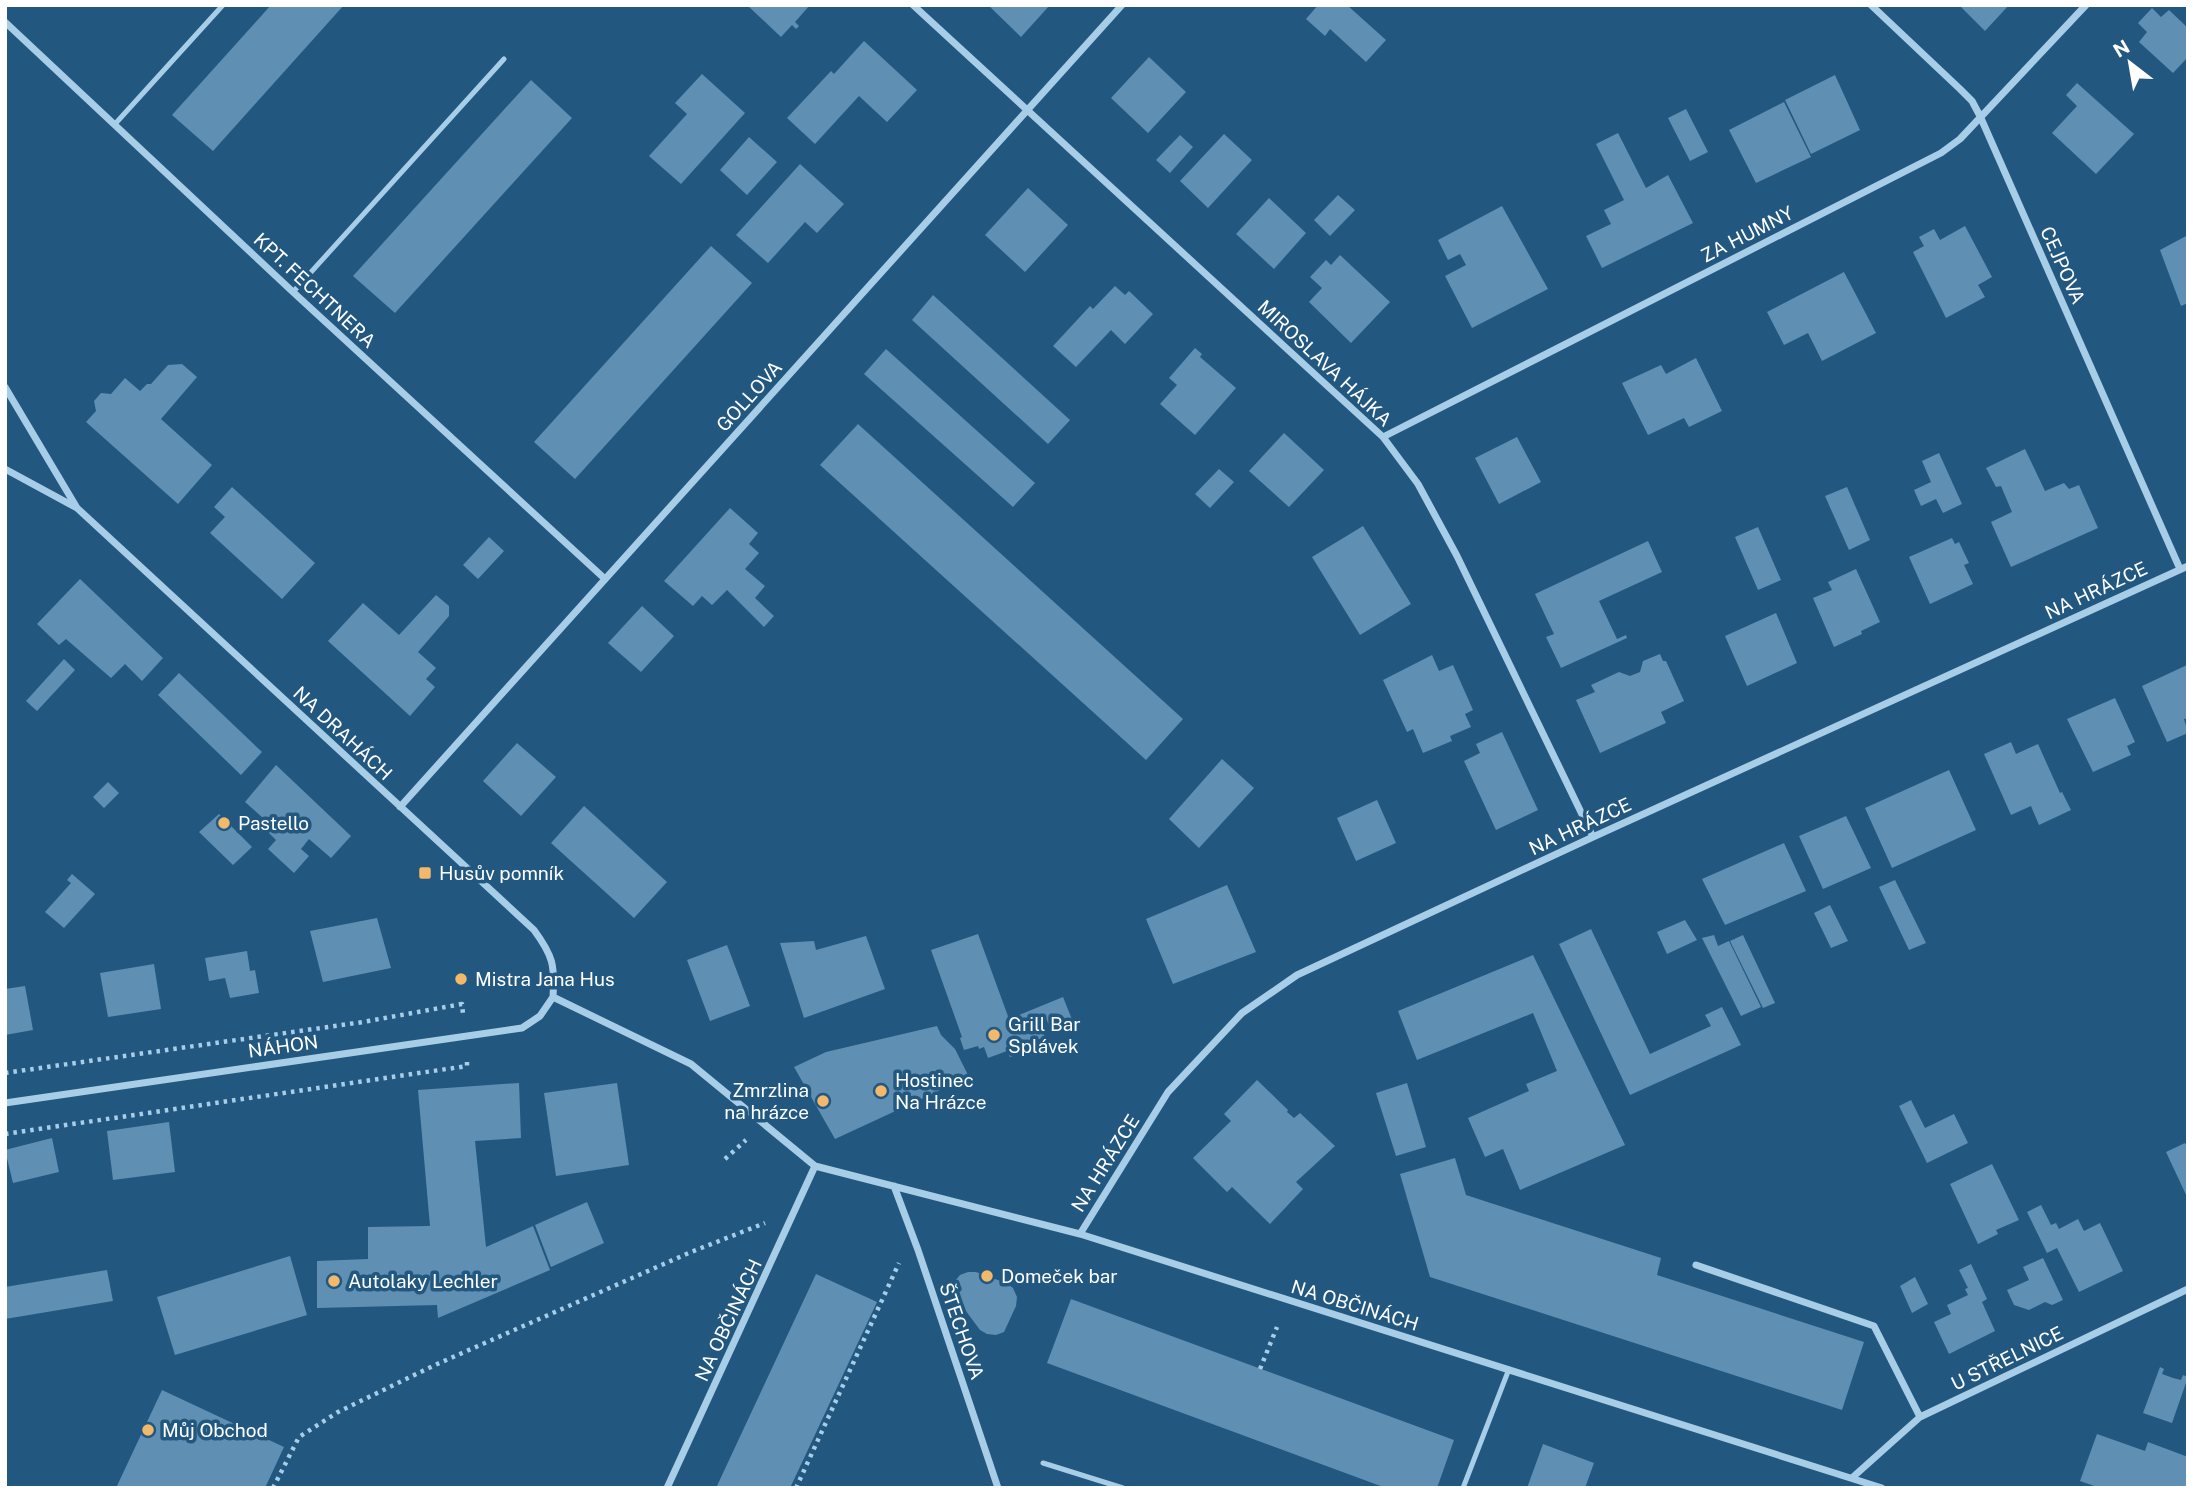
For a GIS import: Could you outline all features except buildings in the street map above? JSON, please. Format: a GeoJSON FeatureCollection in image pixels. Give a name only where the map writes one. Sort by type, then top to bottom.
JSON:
{"type":"FeatureCollection","features":[{"type":"Feature","properties":{"kind":"street","name":"MIROSLAVA HÁJKA"},"geometry":{"type":"LineString","coordinates":[[913,5],[1383,437],[1418,484],[1457,556],[1594,836]]}},
{"type":"Feature","properties":{"kind":"street","name":"GOLLOVA"},"geometry":{"type":"LineString","coordinates":[[400,807],[1122,5]]}},
{"type":"Feature","properties":{"kind":"street","name":"CEJPOVA"},"geometry":{"type":"LineString","coordinates":[[1871,5],[1972,101],[2184,568]]}},
{"type":"Feature","properties":{"kind":"street","name":"ZA HUMNY"},"geometry":{"type":"LineString","coordinates":[[1383,437],[1941,153],[1960,139],[2085,5]]}},
{"type":"Feature","properties":{"kind":"street","name":"KPT. FECHTNERA"},"geometry":{"type":"LineString","coordinates":[[5,22],[605,579]]}},
{"type":"Feature","properties":{"kind":"street","name":"NA DRAHÁCH"},"geometry":{"type":"LineString","coordinates":[[5,387],[78,508]]}},
{"type":"Feature","properties":{"kind":"street","name":"NA DRAHÁCH"},"geometry":{"type":"LineString","coordinates":[[5,470],[78,508],[534,930],[548,950],[555,972],[554,997]]}},
{"type":"Feature","properties":{"kind":"street","name":"NA HRÁZCE"},"geometry":{"type":"LineString","coordinates":[[1080,1234],[1168,1091],[1242,1013],[1297,975],[1594,836],[2184,568]]}},
{"type":"Feature","properties":{"kind":"street","name":"NÁHON"},"geometry":{"type":"LineString","coordinates":[[5,1103],[522,1028],[540,1016],[554,997]]}},
{"type":"Feature","properties":{"kind":"street","name":"NA OBČINÁCH"},"geometry":{"type":"LineString","coordinates":[[554,997],[691,1064],[815,1166],[1080,1234],[1882,1488]]}},
{"type":"Feature","properties":{"kind":"street","name":"NA OBČINÁCH"},"geometry":{"type":"LineString","coordinates":[[667,1488],[815,1166]]}},
{"type":"Feature","properties":{"kind":"street","name":"ŠTECHOVA"},"geometry":{"type":"LineString","coordinates":[[894,1186],[923,1263],[998,1488]]}},
{"type":"Feature","properties":{"kind":"street"},"geometry":{"type":"LineString","coordinates":[[1696,1265],[1874,1326],[1920,1417]]}},
{"type":"Feature","properties":{"kind":"street","name":"U STŘELNICE"},"geometry":{"type":"LineString","coordinates":[[1853,1477],[1920,1417],[2188,1289]]}},
{"type":"Feature","properties":{"kind":"lane"},"geometry":{"type":"LineString","coordinates":[[115,124],[223,5]]}},
{"type":"Feature","properties":{"kind":"lane"},"geometry":{"type":"LineString","coordinates":[[293,292],[504,59]]}},
{"type":"Feature","properties":{"kind":"lane"},"geometry":{"type":"LineString","coordinates":[[1463,1488],[1509,1370]]}},
{"type":"Feature","properties":{"kind":"lane"},"geometry":{"type":"LineString","coordinates":[[1043,1462],[1123,1488]]}},
{"type":"Feature","properties":{"kind":"path"},"geometry":{"type":"LineString","coordinates":[[5,1073],[363,1022],[462,1004]]}},
{"type":"Feature","properties":{"kind":"path"},"geometry":{"type":"LineString","coordinates":[[5,1134],[467,1066]]}},
{"type":"Feature","properties":{"kind":"path"},"geometry":{"type":"LineString","coordinates":[[725,1159],[746,1140]]}},
{"type":"Feature","properties":{"kind":"path"},"geometry":{"type":"LineString","coordinates":[[273,1488],[299,1437],[338,1412],[435,1365],[691,1252],[795,1211]]}},
{"type":"Feature","properties":{"kind":"path"},"geometry":{"type":"LineString","coordinates":[[796,1488],[902,1256]]}},
{"type":"Feature","properties":{"kind":"path"},"geometry":{"type":"LineString","coordinates":[[1260,1369],[1277,1327]]}},
{"type":"Feature","properties":{"kind":"place","name":"Pastello"},"geometry":{"type":"Point","coordinates":[224,823]}},
{"type":"Feature","properties":{"kind":"place","name":"Husův pomník"},"geometry":{"type":"Point","coordinates":[425,873]}},
{"type":"Feature","properties":{"kind":"place","name":"Mistra Jana Hus"},"geometry":{"type":"Point","coordinates":[461,979]}},
{"type":"Feature","properties":{"kind":"place","name":"Grill Bar Splávek"},"geometry":{"type":"Point","coordinates":[994,1035]}},
{"type":"Feature","properties":{"kind":"place","name":"Hostinec Na Hrázce"},"geometry":{"type":"Point","coordinates":[881,1091]}},
{"type":"Feature","properties":{"kind":"place","name":"Zmrzlina na hrázce"},"geometry":{"type":"Point","coordinates":[823,1101]}},
{"type":"Feature","properties":{"kind":"place","name":"Domeček bar"},"geometry":{"type":"Point","coordinates":[987,1276]}},
{"type":"Feature","properties":{"kind":"place","name":"Autolaky Lechler"},"geometry":{"type":"Point","coordinates":[334,1281]}},
{"type":"Feature","properties":{"kind":"place","name":"Můj Obchod"},"geometry":{"type":"Point","coordinates":[148,1430]}}]}
